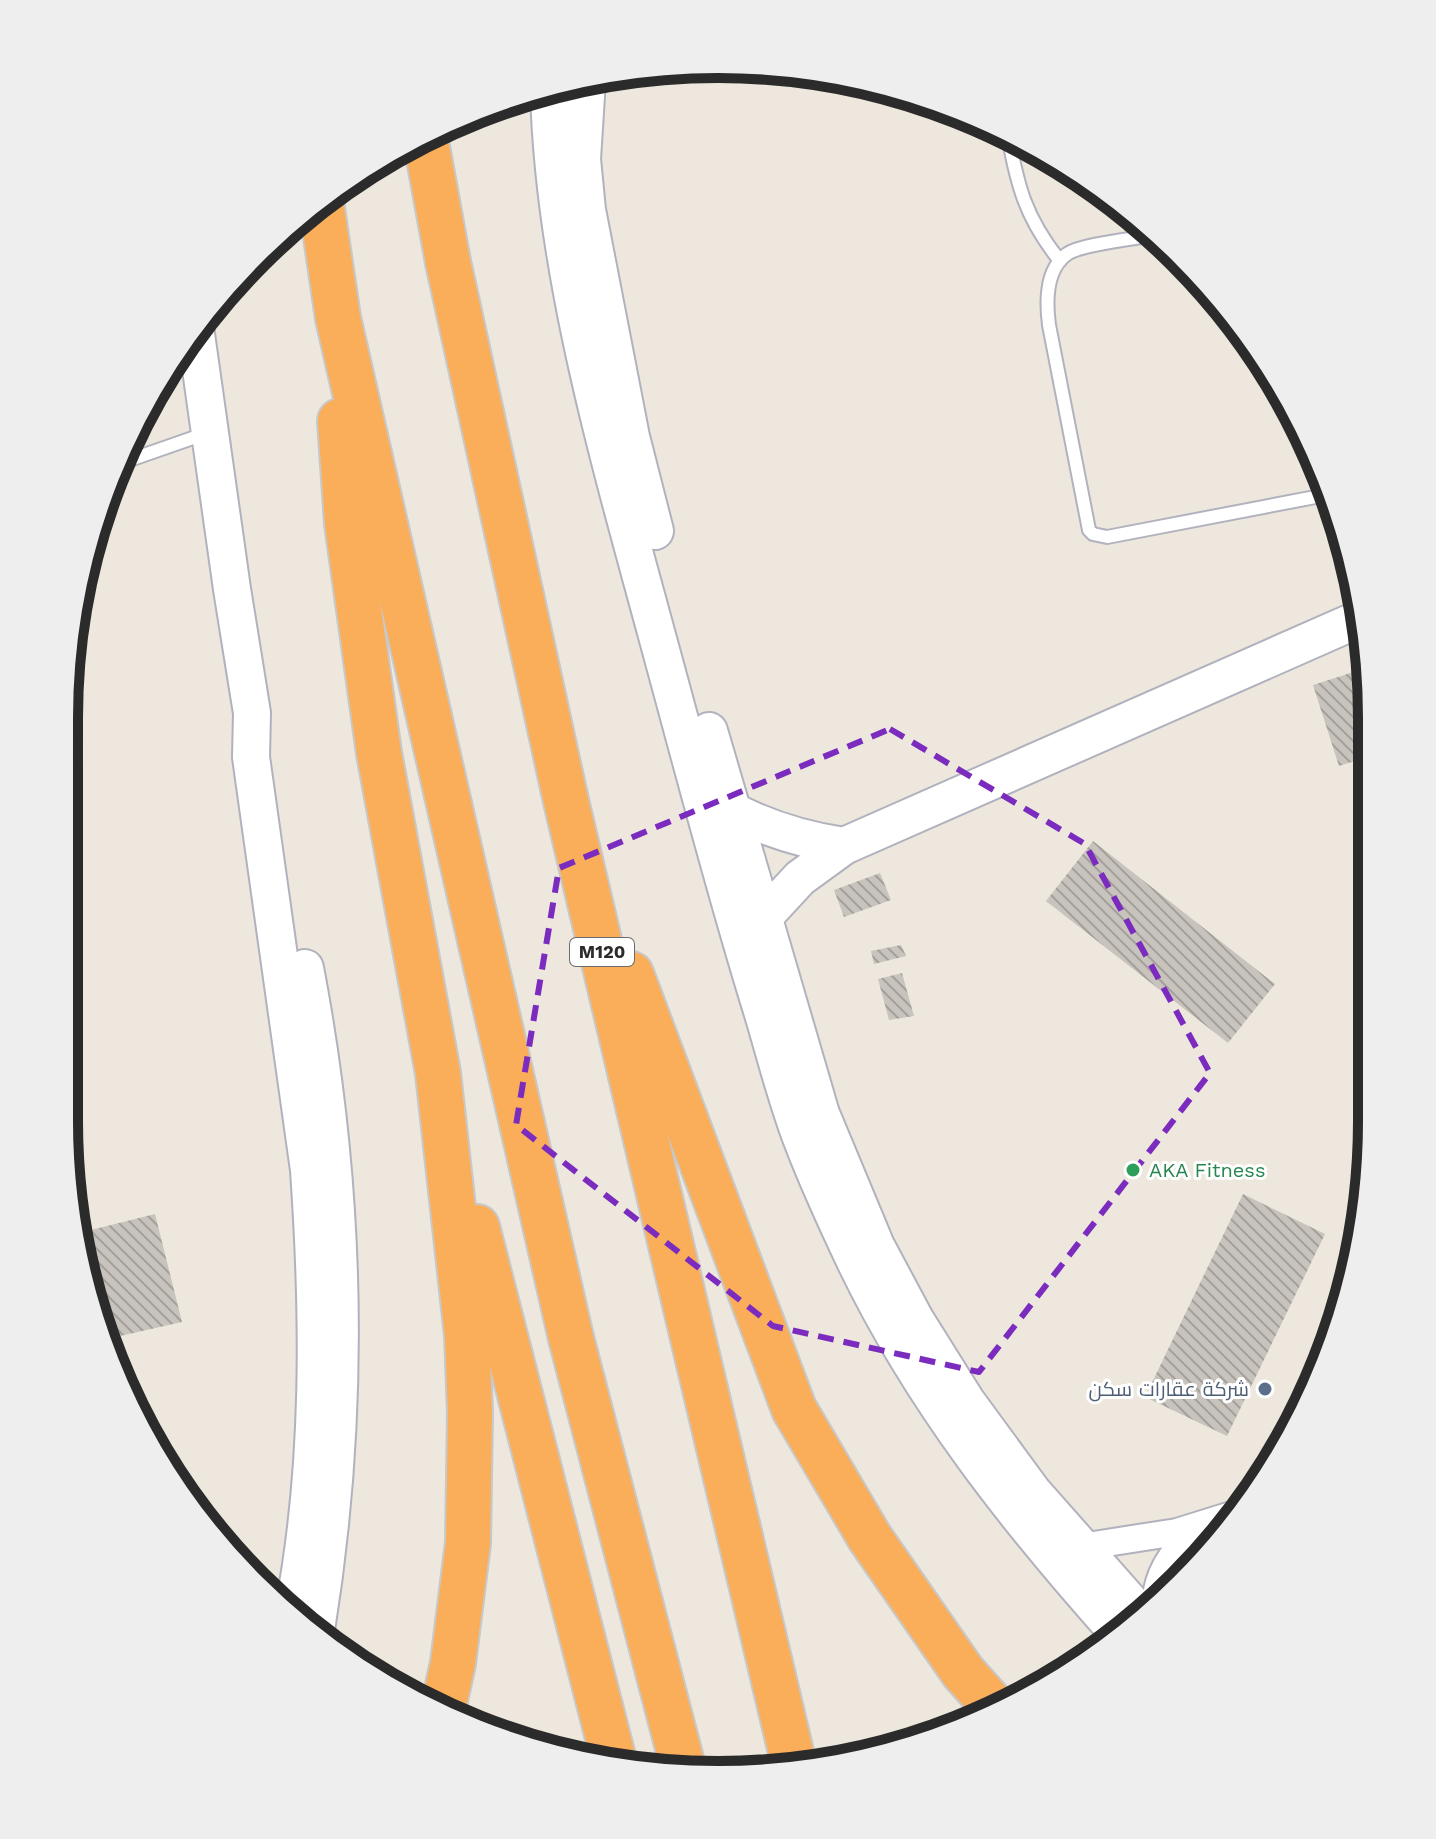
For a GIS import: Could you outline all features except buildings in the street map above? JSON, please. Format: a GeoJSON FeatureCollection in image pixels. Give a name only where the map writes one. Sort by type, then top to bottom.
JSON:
{"type":"FeatureCollection","features":[{"type":"Feature","properties":{"kind":"highway","name":"M120"},"geometry":{"type":"LineString","coordinates":[[427,148],[448,262],[566,801],[792,1757]]}},
{"type":"Feature","properties":{"kind":"highway"},"geometry":{"type":"LineString","coordinates":[[323,214],[338,318],[557,1280],[681,1760]]}},
{"type":"Feature","properties":{"kind":"highway"},"geometry":{"type":"LineString","coordinates":[[338,318],[341,444],[347,523],[379,753],[438,1073],[612,1752]]}},
{"type":"Feature","properties":{"kind":"highway"},"geometry":{"type":"LineString","coordinates":[[566,801],[794,1409],[870,1538],[963,1672],[988,1701]]}},
{"type":"Feature","properties":{"kind":"highway"},"geometry":{"type":"LineString","coordinates":[[438,1073],[467,1335],[470,1413],[468,1543],[453,1663],[445,1700]]}},
{"type":"Feature","properties":{"kind":"street"},"geometry":{"type":"LineString","coordinates":[[586,92],[582,159],[587,210],[631,437],[664,570],[731,810],[821,1114],[876,1246],[915,1319],[967,1402],[1033,1492],[1134,1607]]}},
{"type":"Feature","properties":{"kind":"street"},"geometry":{"type":"LineString","coordinates":[[550,101],[553,169],[560,218],[606,442],[737,931],[801,1137],[858,1266],[900,1346],[945,1417],[1013,1511],[1112,1626]]}},
{"type":"Feature","properties":{"kind":"street"},"geometry":{"type":"LineString","coordinates":[[198,346],[252,713],[251,757],[301,1103],[313,1234],[315,1314],[311,1460],[294,1601]]}},
{"type":"Feature","properties":{"kind":"street"},"geometry":{"type":"LineString","coordinates":[[763,918],[800,878],[844,846],[1351,623]]}},
{"type":"Feature","properties":{"kind":"street"},"geometry":{"type":"LineString","coordinates":[[252,713],[265,744],[321,1055],[335,1168],[342,1311],[338,1429],[328,1554],[318,1620]]}},
{"type":"Feature","properties":{"kind":"street"},"geometry":{"type":"LineString","coordinates":[[731,810],[785,834],[844,846]]}},
{"type":"Feature","properties":{"kind":"street"},"geometry":{"type":"LineString","coordinates":[[1081,1547],[1146,1538],[1218,1520]]}},
{"type":"Feature","properties":{"kind":"street"},"geometry":{"type":"LineString","coordinates":[[1157,1587],[1163,1569],[1175,1551],[1208,1524]]}},
{"type":"Feature","properties":{"kind":"lane"},"geometry":{"type":"LineString","coordinates":[[1011,149],[1020,193],[1030,218],[1060,261]]}},
{"type":"Feature","properties":{"kind":"lane"},"geometry":{"type":"LineString","coordinates":[[1141,238],[1068,253],[1060,261],[1047,293],[1049,325],[1086,524],[1093,534],[1107,537],[1318,496]]}},
{"type":"Feature","properties":{"kind":"lane"},"geometry":{"type":"LineString","coordinates":[[133,459],[210,432]]}},
{"type":"Feature","properties":{"kind":"highlighted area"},"geometry":{"type":"Polygon","coordinates":[[[890,729],[1085,844],[1210,1073],[979,1372],[773,1326],[516,1125],[559,868],[890,729]]]}},
{"type":"Feature","properties":{"kind":"place","name":"AKA Fitness"},"geometry":{"type":"Point","coordinates":[1133,1170]}},
{"type":"Feature","properties":{"kind":"place","name":"شركة عقارات سكن"},"geometry":{"type":"Point","coordinates":[1265,1389]}}]}
